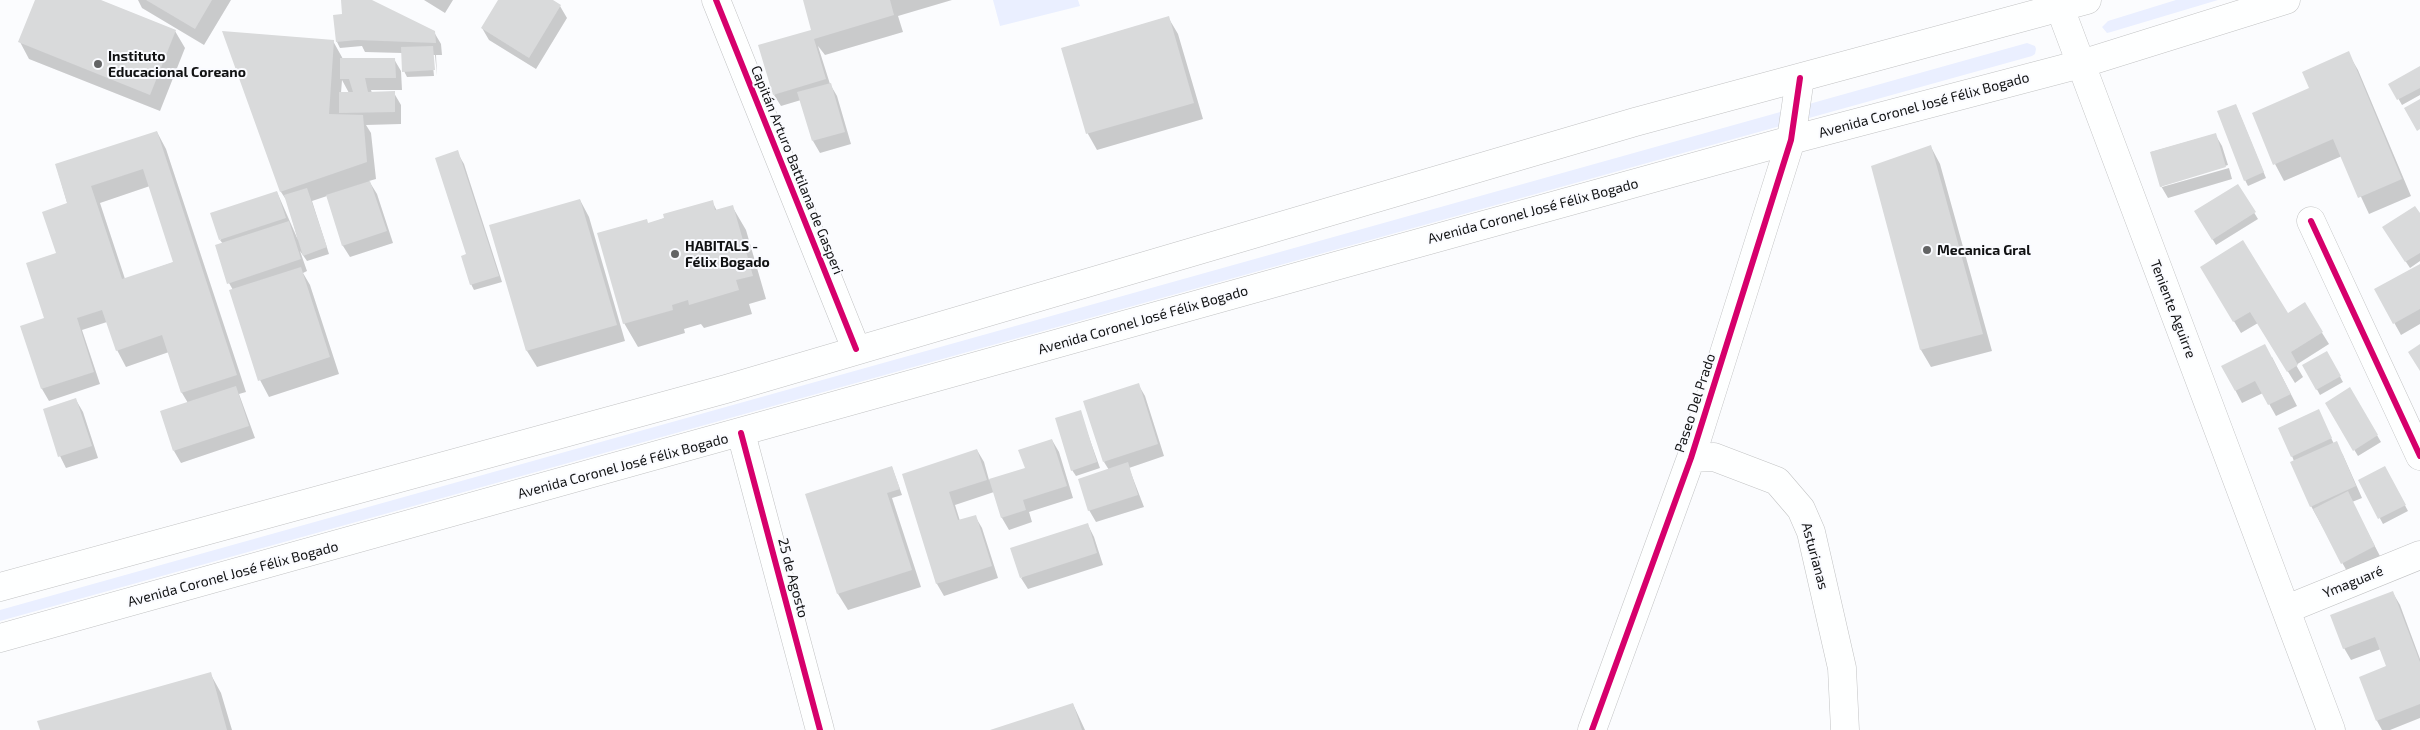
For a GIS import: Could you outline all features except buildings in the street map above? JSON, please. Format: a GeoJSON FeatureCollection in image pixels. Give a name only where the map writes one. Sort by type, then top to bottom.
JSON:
{"type":"FeatureCollection","features":[{"type":"Feature","properties":{"kind":"main road","name":"Capitán Arturo Battilana de Gasperi"},"geometry":{"type":"LineString","coordinates":[[716,0],[856,349]]}},
{"type":"Feature","properties":{"kind":"main road"},"geometry":{"type":"LineString","coordinates":[[0,587],[726,389],[856,349],[1319,216],[1506,159],[2087,0]]}},
{"type":"Feature","properties":{"kind":"main road","name":"Avenida Coronel José Félix Bogado"},"geometry":{"type":"LineString","coordinates":[[0,638],[1791,140],[2081,64],[2286,0]]}},
{"type":"Feature","properties":{"kind":"main road","name":"Teniente Aguirre"},"geometry":{"type":"LineString","coordinates":[[2060,8],[2331,730]]}},
{"type":"Feature","properties":{"kind":"main road","name":"Paseo Del Prado"},"geometry":{"type":"LineString","coordinates":[[1592,730],[1691,458],[1791,140],[1800,78]]}},
{"type":"Feature","properties":{"kind":"main road"},"geometry":{"type":"LineString","coordinates":[[2311,221],[2420,456]]}},
{"type":"Feature","properties":{"kind":"main road","name":"25 de Agosto"},"geometry":{"type":"LineString","coordinates":[[741,433],[820,730]]}},
{"type":"Feature","properties":{"kind":"main road","name":"Asturianas"},"geometry":{"type":"LineString","coordinates":[[1691,458],[1714,457],[1777,481],[1801,509],[1811,532],[1842,668],[1845,730]]}},
{"type":"Feature","properties":{"kind":"main road","name":"Ymaguaré"},"geometry":{"type":"LineString","coordinates":[[2287,610],[2420,555]]}},
{"type":"Feature","properties":{"kind":"shaded area"},"geometry":{"type":"Polygon","coordinates":[[[993,0],[1078,0],[1080,6],[1000,26],[993,0]]]}},
{"type":"Feature","properties":{"kind":"shaded area"},"geometry":{"type":"Polygon","coordinates":[[[2176,0],[2218,0],[2107,33],[2102,27],[2108,21],[2176,0]]]}},
{"type":"Feature","properties":{"kind":"shaded area"},"geometry":{"type":"Polygon","coordinates":[[[2027,43],[2035,46],[2035,54],[2032,56],[0,621],[0,610],[2027,43]]]}},
{"type":"Feature","properties":{"kind":"cycle path"},"geometry":{"type":"LineString","coordinates":[[716,0],[856,349]]}},
{"type":"Feature","properties":{"kind":"cycle path"},"geometry":{"type":"LineString","coordinates":[[1592,730],[1691,458],[1791,140],[1800,78]]}},
{"type":"Feature","properties":{"kind":"cycle path"},"geometry":{"type":"LineString","coordinates":[[2311,221],[2420,456]]}},
{"type":"Feature","properties":{"kind":"cycle path"},"geometry":{"type":"LineString","coordinates":[[741,433],[820,730]]}},
{"type":"Feature","properties":{"kind":"place","name":"Instituto Educacional Coreano"},"geometry":{"type":"Point","coordinates":[98,64]}},
{"type":"Feature","properties":{"kind":"place","name":"Mecanica Gral"},"geometry":{"type":"Point","coordinates":[1927,250]}},
{"type":"Feature","properties":{"kind":"place","name":"HABITALS - Félix Bogado"},"geometry":{"type":"Point","coordinates":[675,254]}}]}
